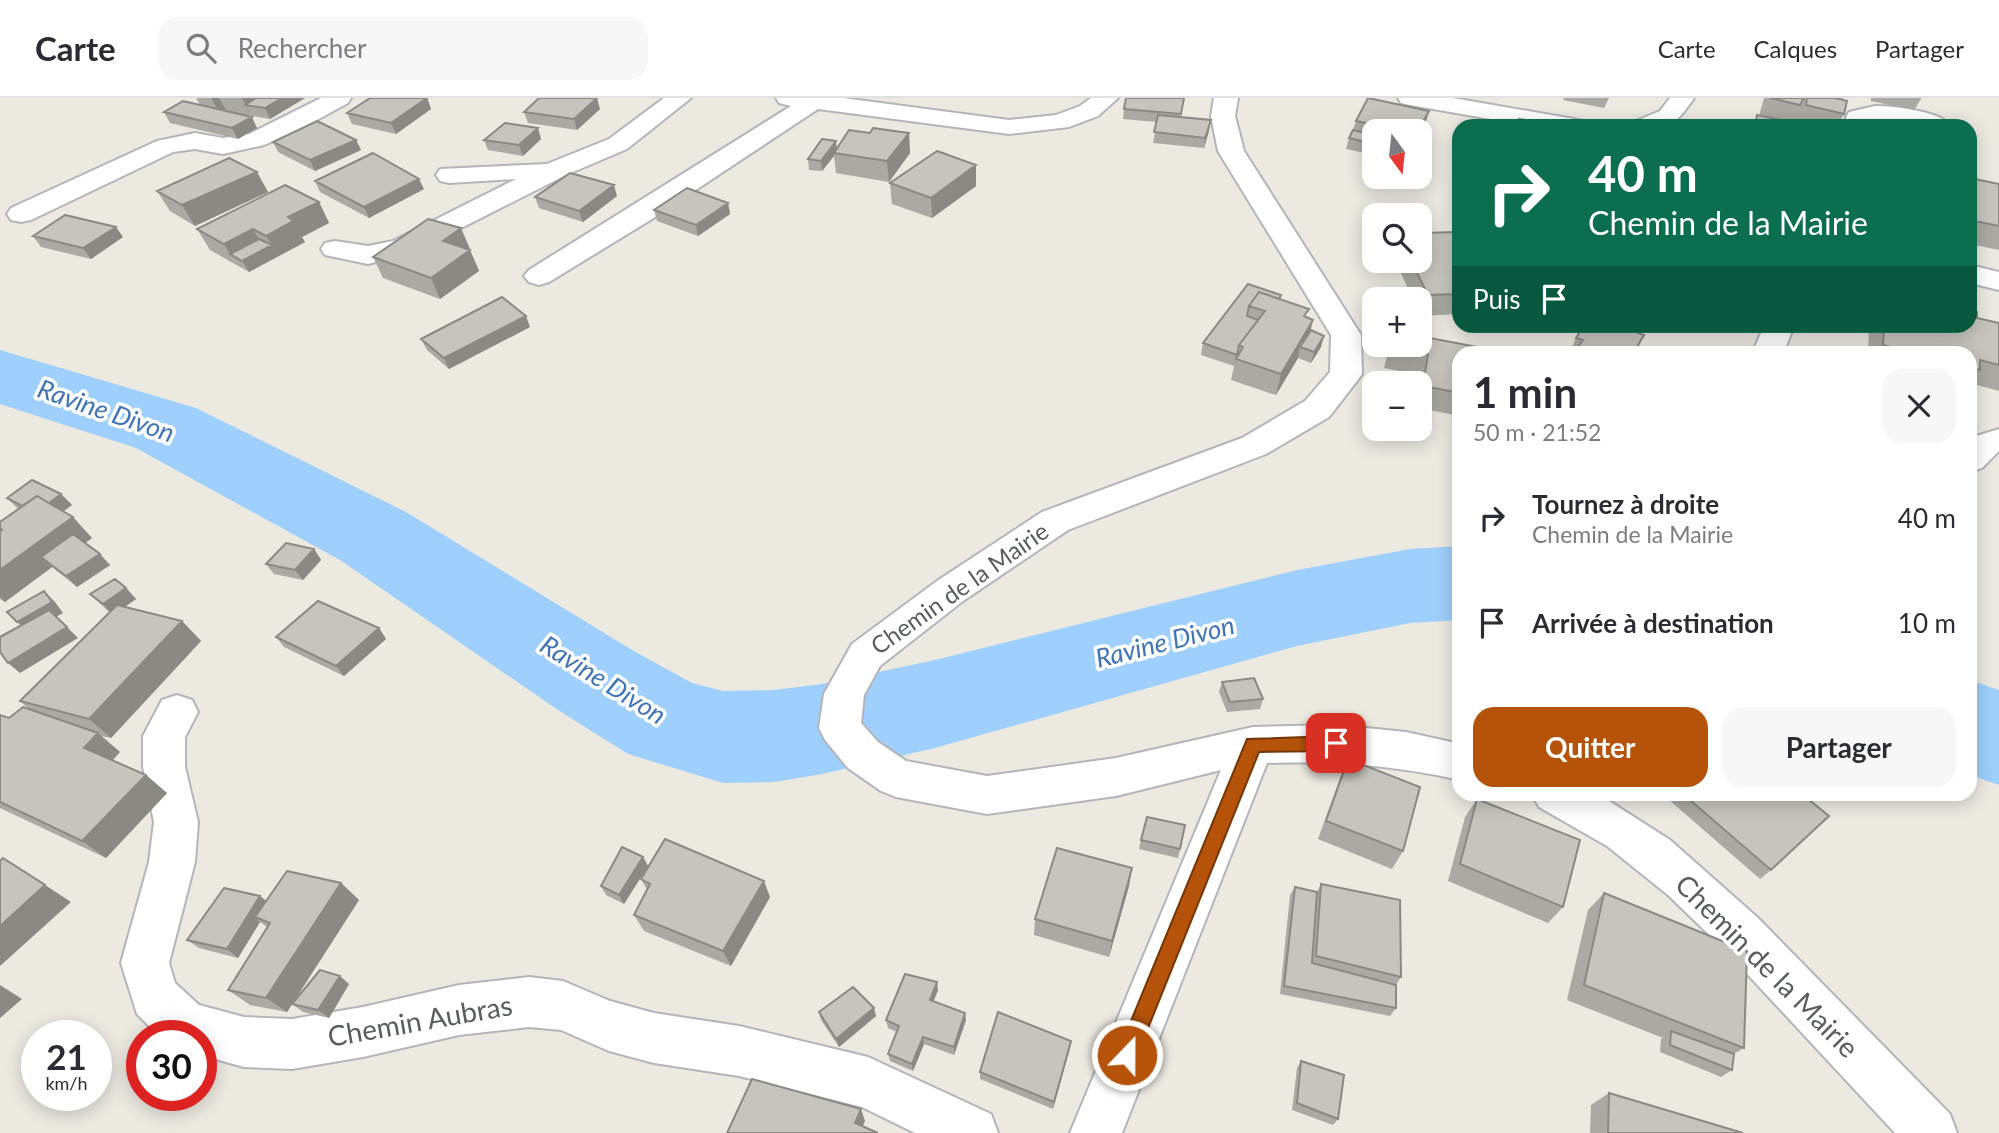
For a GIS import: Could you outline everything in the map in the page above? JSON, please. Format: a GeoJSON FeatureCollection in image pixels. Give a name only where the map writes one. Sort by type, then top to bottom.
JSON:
{"type":"FeatureCollection","features":[{"type":"Feature","properties":{"kind":"street"},"geometry":{"type":"LineString","coordinates":[[21,215],[166,146],[195,141],[223,146],[255,140],[284,128],[339,98]]}},
{"type":"Feature","properties":{"kind":"street"},"geometry":{"type":"LineString","coordinates":[[335,249],[368,255],[402,247],[557,169],[618,144],[680,98]]}},
{"type":"Feature","properties":{"kind":"street"},"geometry":{"type":"LineString","coordinates":[[539,276],[785,122],[800,100],[1009,127],[1060,122],[1089,111],[1106,98]]}},
{"type":"Feature","properties":{"kind":"street","name":"Chemin de la Mairie"},"geometry":{"type":"LineString","coordinates":[[1226,98],[1223,116],[1231,152],[1346,335],[1346,374],[1317,409],[1254,446],[1055,521],[950,591],[866,655],[844,694],[840,728],[863,755],[896,778],[987,795],[1116,777],[1253,745],[1336,743],[1406,750],[1452,760]]}},
{"type":"Feature","properties":{"kind":"street"},"geometry":{"type":"LineString","coordinates":[[1410,98],[1533,119]]}},
{"type":"Feature","properties":{"kind":"street"},"geometry":{"type":"LineString","coordinates":[[1662,119],[1669,116],[1682,98]]}},
{"type":"Feature","properties":{"kind":"street"},"geometry":{"type":"LineString","coordinates":[[1858,119],[1864,113],[1880,112],[1910,119]]}},
{"type":"Feature","properties":{"kind":"street"},"geometry":{"type":"LineString","coordinates":[[449,175],[557,169]]}},
{"type":"Feature","properties":{"kind":"street"},"geometry":{"type":"LineString","coordinates":[[1977,276],[1999,281]]}},
{"type":"Feature","properties":{"kind":"street"},"geometry":{"type":"LineString","coordinates":[[1977,452],[1985,443],[1999,440]]}},
{"type":"Feature","properties":{"kind":"street","name":"Chemin Aubras"},"geometry":{"type":"LineString","coordinates":[[177,712],[164,736],[164,766],[176,822],[172,862],[145,963],[154,997],[185,1026],[244,1042],[292,1044],[363,1032],[459,1010],[529,1002],[562,1006],[609,1026],[654,1038],[738,1051],[868,1083],[972,1133]]}},
{"type":"Feature","properties":{"kind":"street"},"geometry":{"type":"LineString","coordinates":[[1096,1133],[1253,745]]}},
{"type":"Feature","properties":{"kind":"street","name":"Chemin de la Mairie"},"geometry":{"type":"LineString","coordinates":[[1570,801],[1644,848],[1721,911],[1931,1133]]}},
{"type":"Feature","properties":{"kind":"building"},"geometry":{"type":"Polygon","coordinates":[[[256,98],[282,98],[265,108],[245,105],[256,98]]]}},
{"type":"Feature","properties":{"kind":"building"},"geometry":{"type":"Polygon","coordinates":[[[370,98],[427,98],[391,123],[347,113],[370,98]]]}},
{"type":"Feature","properties":{"kind":"building"},"geometry":{"type":"Polygon","coordinates":[[[539,98],[597,98],[574,119],[524,112],[539,98]]]}},
{"type":"Feature","properties":{"kind":"building"},"geometry":{"type":"Polygon","coordinates":[[[1126,98],[1184,98],[1181,114],[1124,109],[1126,98]]]}},
{"type":"Feature","properties":{"kind":"building"},"geometry":{"type":"Polygon","coordinates":[[[1368,98],[1429,111],[1425,119],[1356,121],[1368,98]]]}},
{"type":"Feature","properties":{"kind":"building"},"geometry":{"type":"Polygon","coordinates":[[[1770,98],[1804,98],[1800,105],[1770,98]]]}},
{"type":"Feature","properties":{"kind":"building"},"geometry":{"type":"Polygon","coordinates":[[[1807,98],[1847,101],[1844,114],[1806,105],[1807,98]]]}},
{"type":"Feature","properties":{"kind":"building"},"geometry":{"type":"Polygon","coordinates":[[[183,101],[252,117],[232,128],[164,112],[183,101]]]}},
{"type":"Feature","properties":{"kind":"building"},"geometry":{"type":"Polygon","coordinates":[[[1158,115],[1211,120],[1205,138],[1154,132],[1158,115]]]}},
{"type":"Feature","properties":{"kind":"building"},"geometry":{"type":"Polygon","coordinates":[[[1757,115],[1776,119],[1757,119],[1757,115]]]}},
{"type":"Feature","properties":{"kind":"building"},"geometry":{"type":"Polygon","coordinates":[[[317,121],[356,140],[310,160],[273,142],[317,121]]]}},
{"type":"Feature","properties":{"kind":"building"},"geometry":{"type":"Polygon","coordinates":[[[505,123],[538,128],[519,145],[484,140],[505,123]]]}},
{"type":"Feature","properties":{"kind":"building"},"geometry":{"type":"Polygon","coordinates":[[[873,128],[909,133],[887,161],[834,153],[849,130],[870,133],[873,128]]]}},
{"type":"Feature","properties":{"kind":"building"},"geometry":{"type":"Polygon","coordinates":[[[1353,130],[1362,132],[1362,141],[1349,138],[1353,130]]]}},
{"type":"Feature","properties":{"kind":"building"},"geometry":{"type":"Polygon","coordinates":[[[822,139],[836,141],[821,161],[808,159],[822,139]]]}},
{"type":"Feature","properties":{"kind":"building"},"geometry":{"type":"Polygon","coordinates":[[[937,151],[976,165],[931,198],[890,183],[937,151]]]}},
{"type":"Feature","properties":{"kind":"building"},"geometry":{"type":"Polygon","coordinates":[[[373,153],[419,179],[364,207],[315,181],[373,153]]]}},
{"type":"Feature","properties":{"kind":"building"},"geometry":{"type":"Polygon","coordinates":[[[229,158],[257,172],[182,205],[157,191],[229,158]]]}},
{"type":"Feature","properties":{"kind":"building"},"geometry":{"type":"Polygon","coordinates":[[[570,173],[614,185],[579,211],[535,197],[570,173]]]}},
{"type":"Feature","properties":{"kind":"building"},"geometry":{"type":"Polygon","coordinates":[[[1977,179],[1999,184],[1999,226],[1977,221],[1977,179]]]}},
{"type":"Feature","properties":{"kind":"building"},"geometry":{"type":"Polygon","coordinates":[[[285,185],[319,202],[288,217],[293,221],[266,236],[253,229],[224,244],[197,229],[285,185]]]}},
{"type":"Feature","properties":{"kind":"building"},"geometry":{"type":"Polygon","coordinates":[[[687,188],[728,203],[696,225],[654,210],[687,188]]]}},
{"type":"Feature","properties":{"kind":"building"},"geometry":{"type":"Polygon","coordinates":[[[65,215],[116,227],[83,248],[33,236],[65,215]]]}},
{"type":"Feature","properties":{"kind":"building"},"geometry":{"type":"Polygon","coordinates":[[[428,219],[461,228],[443,241],[470,250],[431,278],[373,257],[428,219]]]}},
{"type":"Feature","properties":{"kind":"building"},"geometry":{"type":"Polygon","coordinates":[[[1452,232],[1452,294],[1432,295],[1432,287],[1424,287],[1417,273],[1432,273],[1432,233],[1452,232]]]}},
{"type":"Feature","properties":{"kind":"building"},"geometry":{"type":"Polygon","coordinates":[[[259,239],[272,245],[242,261],[230,254],[259,239]]]}},
{"type":"Feature","properties":{"kind":"building"},"geometry":{"type":"Polygon","coordinates":[[[1248,284],[1281,295],[1279,299],[1259,292],[1249,306],[1247,316],[1258,320],[1239,345],[1237,355],[1203,343],[1248,284]]]}},
{"type":"Feature","properties":{"kind":"building"},"geometry":{"type":"Polygon","coordinates":[[[1259,292],[1309,309],[1304,316],[1313,320],[1281,374],[1236,359],[1243,347],[1239,345],[1265,311],[1249,306],[1259,292]]]}},
{"type":"Feature","properties":{"kind":"building"},"geometry":{"type":"Polygon","coordinates":[[[502,297],[526,316],[444,358],[421,339],[502,297]]]}},
{"type":"Feature","properties":{"kind":"building"},"geometry":{"type":"Polygon","coordinates":[[[1977,318],[1999,323],[1999,365],[1980,360],[1980,370],[1977,369],[1977,346],[1883,345],[1884,333],[1977,333],[1977,318]]]}},
{"type":"Feature","properties":{"kind":"building"},"geometry":{"type":"Polygon","coordinates":[[[1311,330],[1324,336],[1314,352],[1300,347],[1311,330]]]}},
{"type":"Feature","properties":{"kind":"building"},"geometry":{"type":"Polygon","coordinates":[[[1579,333],[1644,335],[1638,346],[1578,346],[1583,340],[1576,338],[1579,333]]]}},
{"type":"Feature","properties":{"kind":"building"},"geometry":{"type":"Polygon","coordinates":[[[1432,338],[1472,346],[1452,346],[1452,391],[1432,388],[1432,371],[1425,371],[1428,357],[1432,357],[1432,338]]]}},
{"type":"Feature","properties":{"kind":"building"},"geometry":{"type":"Polygon","coordinates":[[[32,480],[61,494],[49,503],[37,496],[22,506],[7,498],[32,480]]]}},
{"type":"Feature","properties":{"kind":"building"},"geometry":{"type":"Polygon","coordinates":[[[37,496],[73,517],[0,570],[0,522],[37,496]]]}},
{"type":"Feature","properties":{"kind":"building"},"geometry":{"type":"Polygon","coordinates":[[[73,534],[100,554],[66,576],[41,557],[73,534]]]}},
{"type":"Feature","properties":{"kind":"building"},"geometry":{"type":"Polygon","coordinates":[[[286,543],[314,549],[295,570],[266,564],[286,543]]]}},
{"type":"Feature","properties":{"kind":"building"},"geometry":{"type":"Polygon","coordinates":[[[115,579],[126,588],[103,604],[90,594],[115,579]]]}},
{"type":"Feature","properties":{"kind":"building"},"geometry":{"type":"Polygon","coordinates":[[[44,591],[52,602],[17,622],[7,612],[44,591]]]}},
{"type":"Feature","properties":{"kind":"building"},"geometry":{"type":"Polygon","coordinates":[[[318,601],[379,628],[336,666],[276,637],[318,601]]]}},
{"type":"Feature","properties":{"kind":"building"},"geometry":{"type":"Polygon","coordinates":[[[117,605],[182,621],[89,719],[20,701],[117,605]]]}},
{"type":"Feature","properties":{"kind":"building"},"geometry":{"type":"Polygon","coordinates":[[[49,610],[67,627],[8,663],[0,652],[0,637],[49,610]]]}},
{"type":"Feature","properties":{"kind":"building"},"geometry":{"type":"Polygon","coordinates":[[[1254,678],[1263,699],[1230,702],[1222,682],[1254,678]]]}},
{"type":"Feature","properties":{"kind":"building"},"geometry":{"type":"Polygon","coordinates":[[[23,707],[98,733],[84,748],[146,775],[82,841],[0,802],[0,715],[9,718],[23,707]]]}},
{"type":"Feature","properties":{"kind":"building"},"geometry":{"type":"Polygon","coordinates":[[[1348,759],[1420,787],[1403,851],[1326,821],[1348,759]]]}},
{"type":"Feature","properties":{"kind":"building"},"geometry":{"type":"Polygon","coordinates":[[[1476,801],[1580,840],[1563,907],[1460,864],[1476,801]]]}},
{"type":"Feature","properties":{"kind":"building"},"geometry":{"type":"Polygon","coordinates":[[[1691,801],[1811,801],[1829,816],[1771,870],[1691,801]]]}},
{"type":"Feature","properties":{"kind":"building"},"geometry":{"type":"Polygon","coordinates":[[[1147,817],[1185,825],[1180,849],[1141,840],[1147,817]]]}},
{"type":"Feature","properties":{"kind":"building"},"geometry":{"type":"Polygon","coordinates":[[[665,839],[764,881],[723,951],[634,915],[650,884],[641,879],[665,839]]]}},
{"type":"Feature","properties":{"kind":"building"},"geometry":{"type":"Polygon","coordinates":[[[622,847],[643,857],[619,895],[601,886],[622,847]]]}},
{"type":"Feature","properties":{"kind":"building"},"geometry":{"type":"Polygon","coordinates":[[[1057,848],[1132,868],[1112,941],[1035,919],[1057,848]]]}},
{"type":"Feature","properties":{"kind":"building"},"geometry":{"type":"Polygon","coordinates":[[[3,858],[45,885],[0,926],[0,861],[3,858]]]}},
{"type":"Feature","properties":{"kind":"building"},"geometry":{"type":"Polygon","coordinates":[[[287,871],[341,883],[266,998],[228,990],[270,923],[255,917],[287,871]]]}},
{"type":"Feature","properties":{"kind":"building"},"geometry":{"type":"Polygon","coordinates":[[[1321,884],[1400,900],[1401,977],[1316,956],[1321,884]]]}},
{"type":"Feature","properties":{"kind":"building"},"geometry":{"type":"Polygon","coordinates":[[[1295,887],[1317,892],[1312,963],[1396,985],[1396,1008],[1284,986],[1295,887]]]}},
{"type":"Feature","properties":{"kind":"building"},"geometry":{"type":"Polygon","coordinates":[[[224,888],[260,896],[227,949],[187,940],[224,888]]]}},
{"type":"Feature","properties":{"kind":"building"},"geometry":{"type":"Polygon","coordinates":[[[1604,893],[1747,951],[1744,1048],[1584,985],[1604,893]]]}},
{"type":"Feature","properties":{"kind":"building"},"geometry":{"type":"Polygon","coordinates":[[[320,970],[340,976],[318,1010],[292,1004],[320,970]]]}},
{"type":"Feature","properties":{"kind":"building"},"geometry":{"type":"Polygon","coordinates":[[[905,974],[937,982],[930,1000],[965,1013],[954,1047],[923,1037],[912,1064],[888,1054],[899,1026],[886,1020],[905,974]]]}},
{"type":"Feature","properties":{"kind":"building"},"geometry":{"type":"Polygon","coordinates":[[[853,987],[874,1008],[836,1039],[819,1012],[853,987]]]}},
{"type":"Feature","properties":{"kind":"building"},"geometry":{"type":"Polygon","coordinates":[[[998,1012],[1071,1041],[1054,1102],[980,1072],[998,1012]]]}},
{"type":"Feature","properties":{"kind":"building"},"geometry":{"type":"Polygon","coordinates":[[[1671,1031],[1734,1054],[1732,1070],[1670,1045],[1671,1031]]]}},
{"type":"Feature","properties":{"kind":"building"},"geometry":{"type":"Polygon","coordinates":[[[1301,1061],[1344,1075],[1338,1119],[1297,1103],[1301,1061]]]}},
{"type":"Feature","properties":{"kind":"building"},"geometry":{"type":"Polygon","coordinates":[[[752,1079],[861,1109],[855,1123],[878,1133],[727,1133],[752,1079]]]}},
{"type":"Feature","properties":{"kind":"building"},"geometry":{"type":"Polygon","coordinates":[[[1609,1093],[1743,1133],[1608,1133],[1609,1093]]]}},
{"type":"Feature","properties":{"kind":"waterway","name":"Ravine Divon"},"geometry":{"type":"LineString","coordinates":[[0,376],[166,428],[373,536],[595,680],[666,722],[723,737],[774,736],[822,729],[935,704],[1297,608],[1410,586],[1452,583]]}},
{"type":"Feature","properties":{"kind":"waterway","name":"Ravine Divon"},"geometry":{"type":"LineString","coordinates":[[1977,728],[1999,739]]}},
{"type":"Feature","properties":{"kind":"route"},"geometry":{"type":"LineString","coordinates":[[1127,1055],[1253,745],[1336,743]]}}]}
